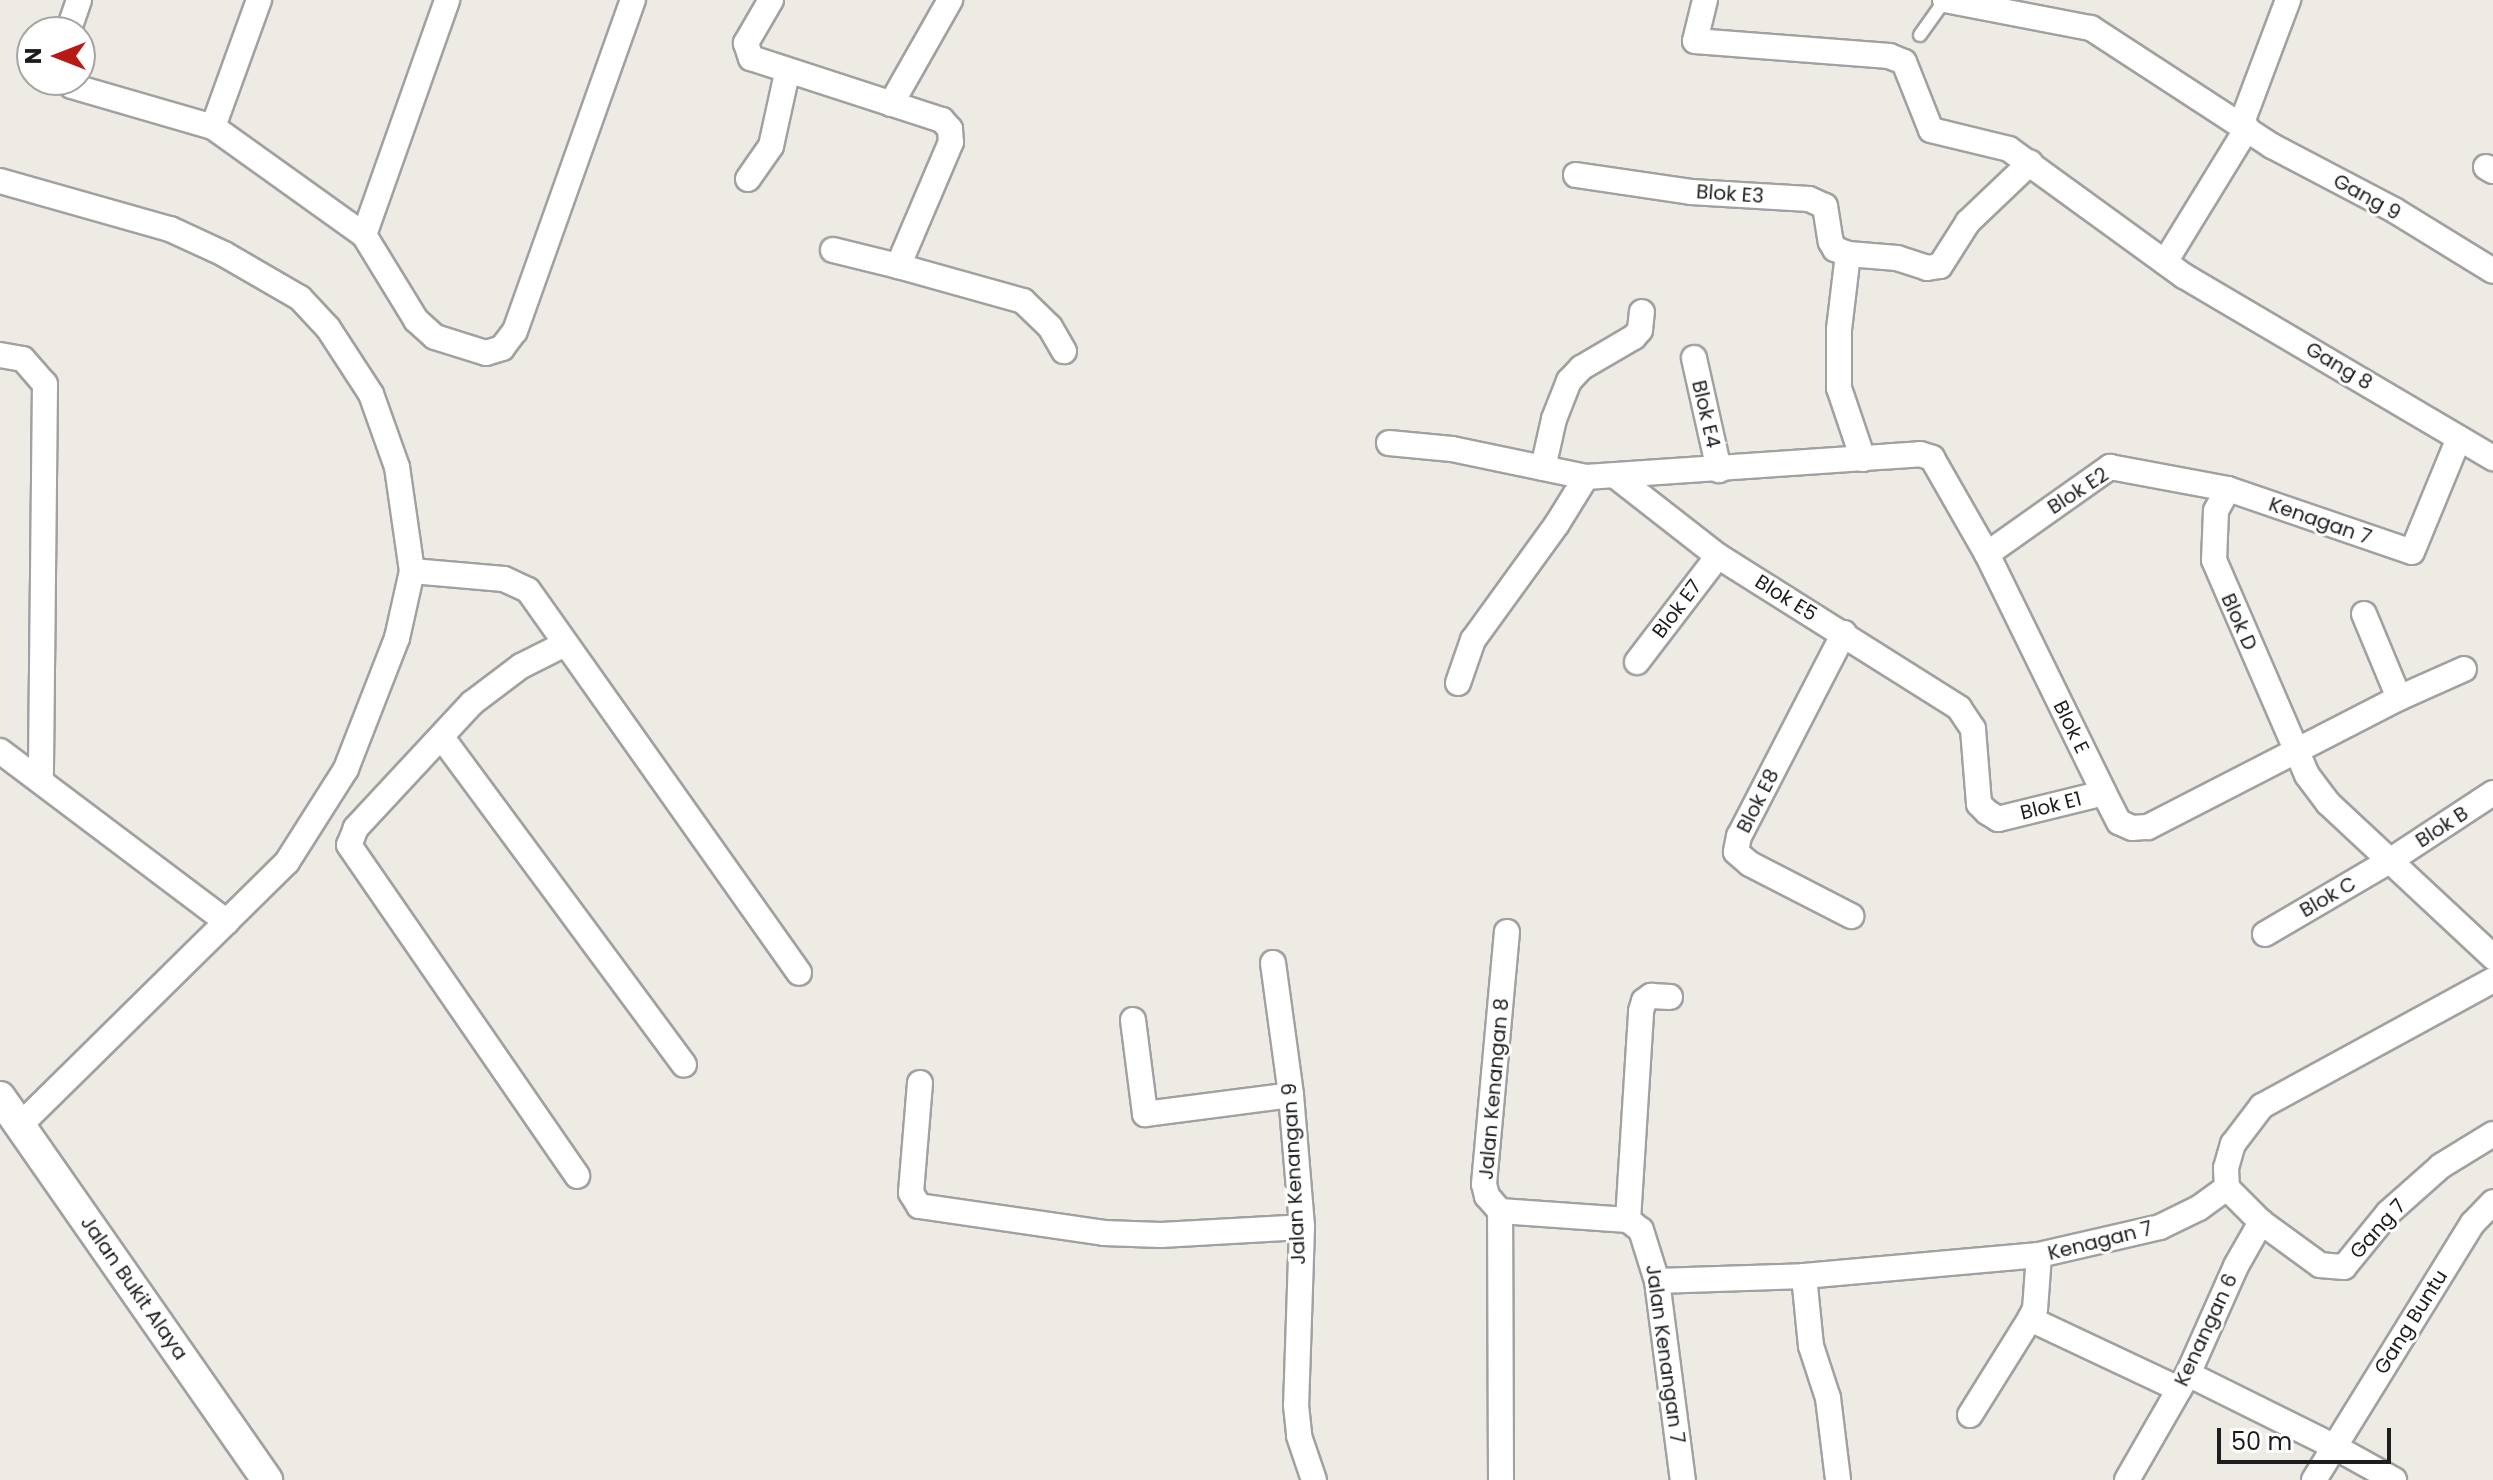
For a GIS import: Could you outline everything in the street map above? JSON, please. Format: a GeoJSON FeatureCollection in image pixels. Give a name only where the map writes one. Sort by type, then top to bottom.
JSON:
{"type":"FeatureCollection","features":[{"type":"Feature","properties":{"kind":"street"},"geometry":{"type":"LineString","coordinates":[[213,127],[259,0]]}},
{"type":"Feature","properties":{"kind":"street"},"geometry":{"type":"LineString","coordinates":[[364,235],[447,0]]}},
{"type":"Feature","properties":{"kind":"street"},"geometry":{"type":"LineString","coordinates":[[96,93],[213,127],[364,235],[416,320],[435,337],[486,353],[502,348],[515,331],[633,0]]}},
{"type":"Feature","properties":{"kind":"street"},"geometry":{"type":"LineString","coordinates":[[771,0],[750,31],[746,43],[751,58],[787,73],[942,120],[951,135],[898,266]]}},
{"type":"Feature","properties":{"kind":"street"},"geometry":{"type":"LineString","coordinates":[[891,104],[950,0]]}},
{"type":"Feature","properties":{"kind":"street","name":"Gang 8"},"geometry":{"type":"LineString","coordinates":[[1705,0],[1695,41],[1897,59],[1911,74],[1931,130],[1994,143],[2030,163],[2175,269],[2493,458]]}},
{"type":"Feature","properties":{"kind":"street","name":"Gang 9"},"geometry":{"type":"LineString","coordinates":[[1945,0],[2091,28],[2244,126],[2493,271]]}},
{"type":"Feature","properties":{"kind":"street"},"geometry":{"type":"LineString","coordinates":[[2175,269],[2244,126],[2288,0]]}},
{"type":"Feature","properties":{"kind":"street"},"geometry":{"type":"LineString","coordinates":[[748,179],[771,146],[787,73]]}},
{"type":"Feature","properties":{"kind":"street"},"geometry":{"type":"LineString","coordinates":[[1389,443],[1452,449],[1586,477],[1618,478],[1863,459],[1839,388],[1839,329],[1848,254],[1897,258],[1927,268],[1940,266],[1968,222],[2030,163]]}},
{"type":"Feature","properties":{"kind":"street","name":"Blok E3"},"geometry":{"type":"LineString","coordinates":[[1576,175],[1691,192],[1819,201],[1828,214],[1835,249],[1848,254]]}},
{"type":"Feature","properties":{"kind":"street"},"geometry":{"type":"LineString","coordinates":[[0,181],[170,229],[224,254],[300,298],[328,328],[371,394],[397,467],[412,571],[397,638],[346,769],[287,862],[20,1125]]}},
{"type":"Feature","properties":{"kind":"street"},"geometry":{"type":"LineString","coordinates":[[833,250],[1023,301],[1050,327],[1064,351]]}},
{"type":"Feature","properties":{"kind":"street"},"geometry":{"type":"LineString","coordinates":[[1543,468],[1554,419],[1569,381],[1581,368],[1634,337],[1640,330],[1642,312]]}},
{"type":"Feature","properties":{"kind":"street"},"geometry":{"type":"LineString","coordinates":[[0,355],[23,359],[45,384],[41,781]]}},
{"type":"Feature","properties":{"kind":"street","name":"Blok E4"},"geometry":{"type":"LineString","coordinates":[[1694,358],[1719,470]]}},
{"type":"Feature","properties":{"kind":"street","name":"Kenagan 7"},"geometry":{"type":"LineString","coordinates":[[2228,489],[2412,552],[2459,438]]}},
{"type":"Feature","properties":{"kind":"street","name":"Blok E"},"geometry":{"type":"LineString","coordinates":[[1863,459],[1920,454],[1932,458],[1987,554],[2119,822],[2132,828],[2148,827],[2296,751]]}},
{"type":"Feature","properties":{"kind":"street","name":"Blok E2"},"geometry":{"type":"LineString","coordinates":[[1987,554],[2110,467],[2228,489]]}},
{"type":"Feature","properties":{"kind":"street"},"geometry":{"type":"LineString","coordinates":[[1458,683],[1473,640],[1557,524],[1586,477]]}},
{"type":"Feature","properties":{"kind":"street","name":"Blok E5"},"geometry":{"type":"LineString","coordinates":[[1618,478],[1718,556],[1959,708],[1973,729],[1979,804],[1998,819]]}},
{"type":"Feature","properties":{"kind":"street","name":"Blok D"},"geometry":{"type":"LineString","coordinates":[[2228,489],[2216,511],[2214,560],[2296,751]]}},
{"type":"Feature","properties":{"kind":"street","name":"Blok E7"},"geometry":{"type":"LineString","coordinates":[[1637,662],[1718,556]]}},
{"type":"Feature","properties":{"kind":"street"},"geometry":{"type":"LineString","coordinates":[[412,571],[504,579],[528,590],[799,973]]}},
{"type":"Feature","properties":{"kind":"street"},"geometry":{"type":"LineString","coordinates":[[2364,614],[2399,698]]}},
{"type":"Feature","properties":{"kind":"street","name":"Blok E8"},"geometry":{"type":"LineString","coordinates":[[1844,633],[1739,836],[1736,852],[1750,864],[1851,916]]}},
{"type":"Feature","properties":{"kind":"street"},"geometry":{"type":"LineString","coordinates":[[565,644],[521,666],[472,703],[443,739],[356,828],[349,845],[577,1176]]}},
{"type":"Feature","properties":{"kind":"street"},"geometry":{"type":"LineString","coordinates":[[2464,669],[2399,698],[2296,751],[2328,803],[2493,957]]}},
{"type":"Feature","properties":{"kind":"street"},"geometry":{"type":"LineString","coordinates":[[443,739],[684,1065]]}},
{"type":"Feature","properties":{"kind":"street"},"geometry":{"type":"LineString","coordinates":[[0,751],[227,922]]}},
{"type":"Feature","properties":{"kind":"street","name":"Blok E1"},"geometry":{"type":"LineString","coordinates":[[1998,819],[2104,793]]}},
{"type":"Feature","properties":{"kind":"street","name":"Blok B"},"geometry":{"type":"LineString","coordinates":[[2391,860],[2493,793]]}},
{"type":"Feature","properties":{"kind":"street","name":"Blok C"},"geometry":{"type":"LineString","coordinates":[[2265,934],[2391,860]]}},
{"type":"Feature","properties":{"kind":"street","name":"Jalan Kenangan 8"},"geometry":{"type":"LineString","coordinates":[[1501,1480],[1500,1211],[1487,1196],[1484,1184],[1507,932]]}},
{"type":"Feature","properties":{"kind":"street","name":"Jalan Kenangan 9"},"geometry":{"type":"LineString","coordinates":[[1273,963],[1291,1095],[1302,1227],[1296,1405],[1299,1436],[1314,1480]]}},
{"type":"Feature","properties":{"kind":"street"},"geometry":{"type":"LineString","coordinates":[[2261,1222],[2227,1188],[2226,1168],[2233,1144],[2262,1106],[2493,980]]}},
{"type":"Feature","properties":{"kind":"street"},"geometry":{"type":"LineString","coordinates":[[1500,1211],[1628,1220],[1641,1011],[1644,1001],[1651,996],[1670,997]]}},
{"type":"Feature","properties":{"kind":"street"},"geometry":{"type":"LineString","coordinates":[[1133,1020],[1145,1114],[1291,1095]]}},
{"type":"Feature","properties":{"kind":"street"},"geometry":{"type":"LineString","coordinates":[[920,1083],[911,1193],[919,1206],[1104,1233],[1161,1235],[1302,1227]]}},
{"type":"Feature","properties":{"kind":"street","name":"Jalan Bukit Alaya"},"geometry":{"type":"LineString","coordinates":[[0,1097],[267,1480]]}},
{"type":"Feature","properties":{"kind":"street","name":"Gang 7"},"geometry":{"type":"LineString","coordinates":[[2261,1222],[2320,1265],[2344,1267],[2388,1213],[2441,1166],[2493,1134]]}},
{"type":"Feature","properties":{"kind":"street","name":"Kenagan 7"},"geometry":{"type":"LineString","coordinates":[[1657,1281],[1804,1276],[2039,1255],[2160,1227],[2199,1208],[2227,1188]]}},
{"type":"Feature","properties":{"kind":"street","name":"Gang Buntu"},"geometry":{"type":"LineString","coordinates":[[2314,1480],[2473,1223],[2493,1202]]}},
{"type":"Feature","properties":{"kind":"street","name":"Jalan Kenangan 7"},"geometry":{"type":"LineString","coordinates":[[1628,1220],[1635,1223],[1646,1240],[1657,1281],[1683,1480]]}},
{"type":"Feature","properties":{"kind":"street","name":"Kenangan 6"},"geometry":{"type":"LineString","coordinates":[[2127,1480],[2183,1382],[2236,1266],[2261,1222]]}},
{"type":"Feature","properties":{"kind":"street"},"geometry":{"type":"LineString","coordinates":[[1970,1415],[2035,1309],[2039,1255]]}},
{"type":"Feature","properties":{"kind":"street"},"geometry":{"type":"LineString","coordinates":[[1804,1276],[1811,1346],[1828,1398],[1838,1480]]}},
{"type":"Feature","properties":{"kind":"street"},"geometry":{"type":"LineString","coordinates":[[2030,1319],[2333,1446],[2394,1480]]}},
{"type":"Feature","properties":{"kind":"lane"},"geometry":{"type":"LineString","coordinates":[[1920,35],[1945,0]]}}]}
